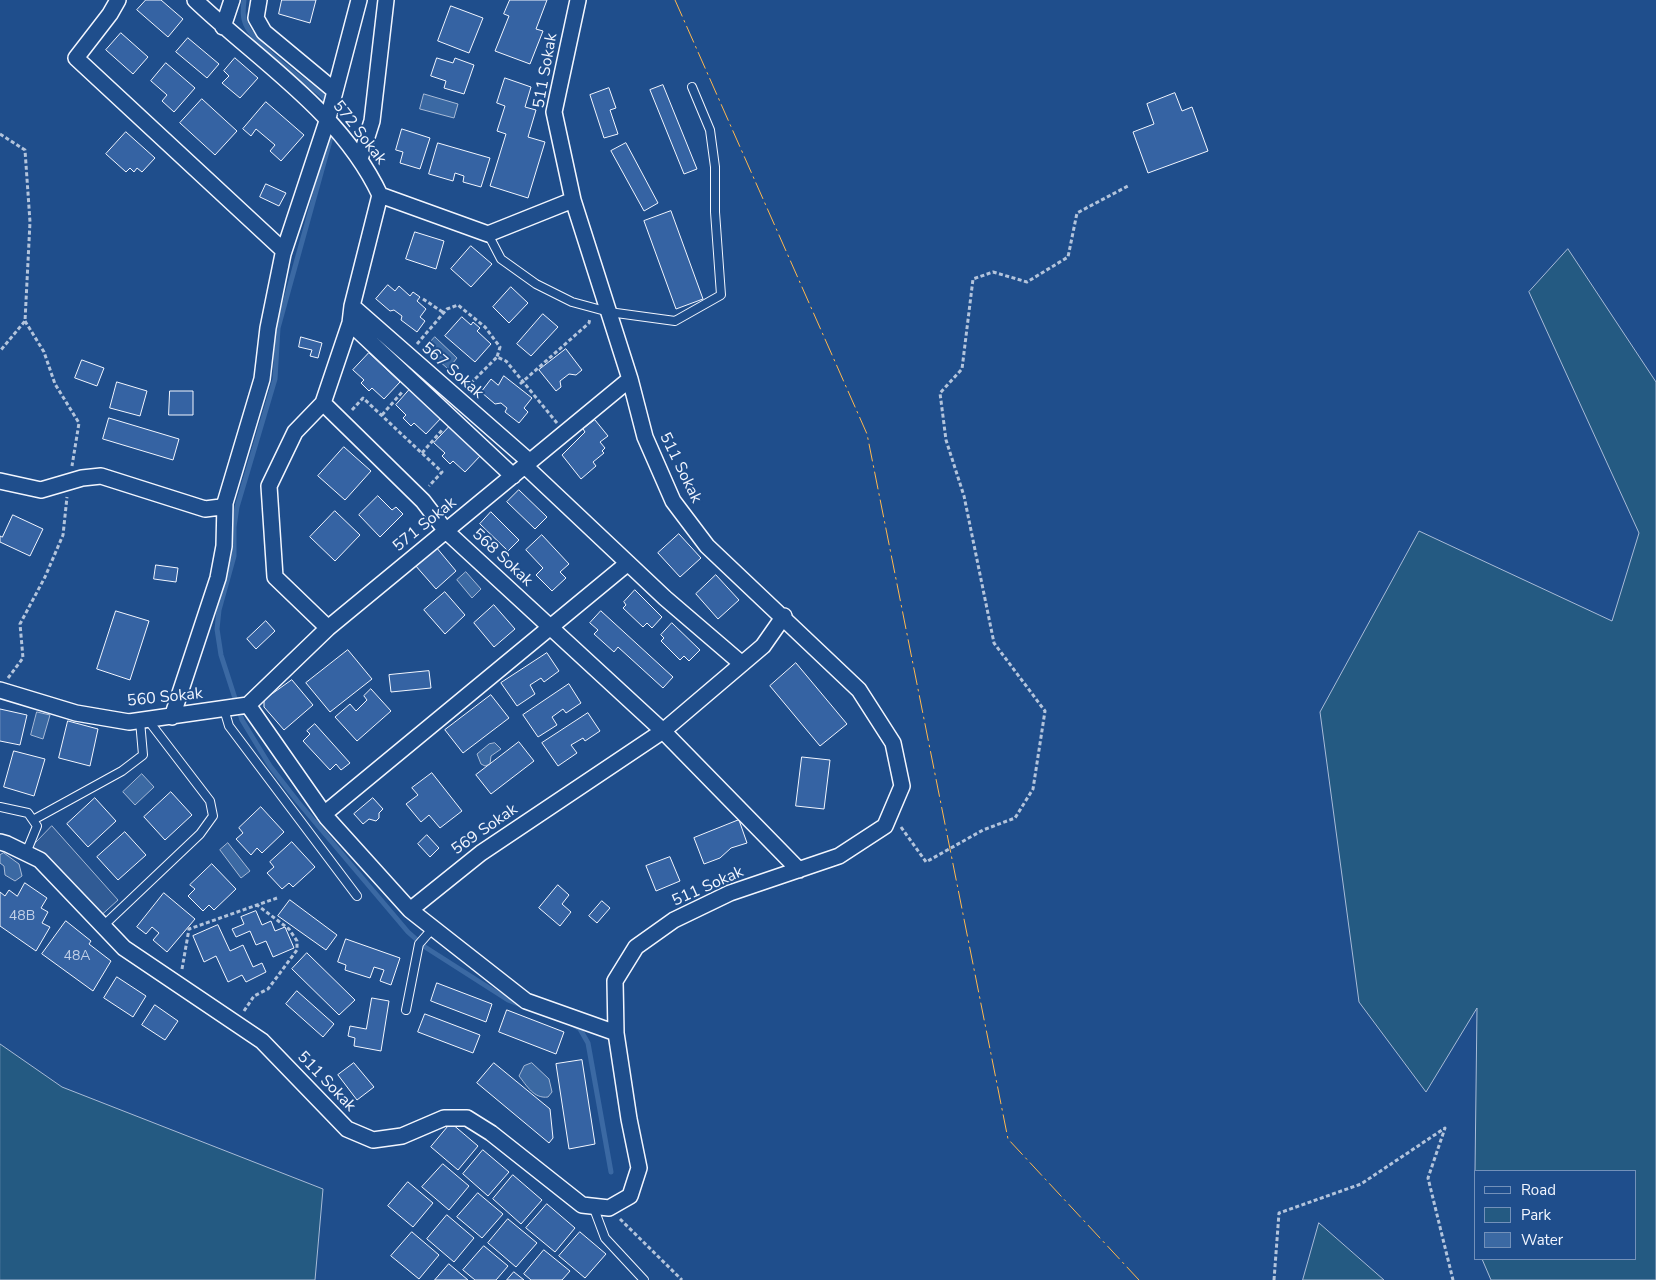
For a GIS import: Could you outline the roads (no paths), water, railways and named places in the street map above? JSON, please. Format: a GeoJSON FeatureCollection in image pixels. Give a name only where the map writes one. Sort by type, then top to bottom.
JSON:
{"type":"FeatureCollection","features":[{"type":"Feature","properties":{"kind":"street"},"geometry":{"type":"LineString","coordinates":[[118,0],[110,14],[76,58],[284,251]]}},
{"type":"Feature","properties":{"kind":"street","name":"572 Sokak"},"geometry":{"type":"LineString","coordinates":[[195,0],[328,118],[360,159],[380,195]]}},
{"type":"Feature","properties":{"kind":"street"},"geometry":{"type":"LineString","coordinates":[[224,27],[232,0]]}},
{"type":"Feature","properties":{"kind":"street"},"geometry":{"type":"LineString","coordinates":[[259,0],[256,18],[264,32],[335,90]]}},
{"type":"Feature","properties":{"kind":"street"},"geometry":{"type":"LineString","coordinates":[[172,717],[218,578],[224,546],[225,503],[262,379],[268,328],[284,251],[328,118],[359,0]]}},
{"type":"Feature","properties":{"kind":"street"},"geometry":{"type":"LineString","coordinates":[[360,159],[372,121],[386,0]]}},
{"type":"Feature","properties":{"kind":"street","name":"511 Sokak"},"geometry":{"type":"LineString","coordinates":[[0,842],[40,860],[124,948],[262,1041],[346,1129],[373,1140],[402,1136],[444,1118],[467,1118],[491,1133],[582,1205],[609,1208],[630,1196],[639,1168],[629,1119],[616,1033],[615,981],[636,947],[674,920],[730,893],[839,856],[885,826],[902,786],[893,743],[859,690],[784,616],[707,546],[673,501],[645,437],[630,379],[573,200],[554,112],[578,0]]}},
{"type":"Feature","properties":{"kind":"street"},"geometry":{"type":"LineString","coordinates":[[328,628],[275,577],[269,486],[295,432],[323,403],[350,323],[352,306],[380,195],[488,234],[573,200]]}},
{"type":"Feature","properties":{"kind":"street","name":"567 Sokak"},"geometry":{"type":"LineString","coordinates":[[352,306],[527,464],[628,563],[742,664]]}},
{"type":"Feature","properties":{"kind":"street","name":"567 Sokak"},"geometry":{"type":"LineString","coordinates":[[350,323],[513,476]]}},
{"type":"Feature","properties":{"kind":"street","name":"571 Sokak"},"geometry":{"type":"LineString","coordinates":[[237,707],[328,628],[630,379]]}},
{"type":"Feature","properties":{"kind":"street","name":"568 Sokak"},"geometry":{"type":"LineString","coordinates":[[323,403],[419,497],[446,530],[664,731],[799,870]]}},
{"type":"Feature","properties":{"kind":"street"},"geometry":{"type":"LineString","coordinates":[[0,482],[41,490],[82,478],[101,476],[205,509],[220,507],[225,503]]}},
{"type":"Feature","properties":{"kind":"street"},"geometry":{"type":"LineString","coordinates":[[324,814],[552,628],[628,563]]}},
{"type":"Feature","properties":{"kind":"street","name":"569 Sokak"},"geometry":{"type":"LineString","coordinates":[[410,910],[481,853],[664,731],[763,646],[784,616]]}},
{"type":"Feature","properties":{"kind":"street","name":"560 Sokak"},"geometry":{"type":"LineString","coordinates":[[0,690],[76,713],[128,722],[237,707]]}},
{"type":"Feature","properties":{"kind":"street"},"geometry":{"type":"LineString","coordinates":[[237,707],[324,814],[429,933],[526,1000],[616,1033]]}},
{"type":"Feature","properties":{"kind":"lane"},"geometry":{"type":"LineString","coordinates":[[488,234],[501,259],[536,284],[572,302],[609,312],[675,321],[720,295],[715,212],[715,167],[710,130],[692,87]]}},
{"type":"Feature","properties":{"kind":"lane"},"geometry":{"type":"LineString","coordinates":[[237,707],[229,726],[358,896]]}},
{"type":"Feature","properties":{"kind":"lane"},"geometry":{"type":"LineString","coordinates":[[33,820],[122,771],[143,755],[144,720]]}},
{"type":"Feature","properties":{"kind":"lane"},"geometry":{"type":"LineString","coordinates":[[103,926],[200,834],[213,816],[210,801],[144,720]]}},
{"type":"Feature","properties":{"kind":"lane"},"geometry":{"type":"LineString","coordinates":[[0,807],[28,813],[37,826],[26,853]]}},
{"type":"Feature","properties":{"kind":"lane"},"geometry":{"type":"LineString","coordinates":[[406,1010],[419,944],[429,933]]}},
{"type":"Feature","properties":{"kind":"lane"},"geometry":{"type":"LineString","coordinates":[[593,1206],[605,1238],[644,1280]]}},
{"type":"Feature","properties":{"kind":"water"},"geometry":{"type":"Polygon","coordinates":[[[424,94],[458,104],[454,118],[420,109],[424,94]]]}},
{"type":"Feature","properties":{"kind":"water"},"geometry":{"type":"Polygon","coordinates":[[[435,337],[457,358],[448,369],[425,348],[435,337]]]}},
{"type":"Feature","properties":{"kind":"water"},"geometry":{"type":"Polygon","coordinates":[[[466,572],[481,589],[472,598],[457,580],[466,572]]]}},
{"type":"Feature","properties":{"kind":"water"},"geometry":{"type":"Polygon","coordinates":[[[37,712],[50,715],[43,739],[31,735],[37,712]]]}},
{"type":"Feature","properties":{"kind":"water"},"geometry":{"type":"Polygon","coordinates":[[[495,743],[501,749],[491,756],[490,764],[485,766],[481,764],[477,754],[489,744],[495,743]]]}},
{"type":"Feature","properties":{"kind":"water"},"geometry":{"type":"Polygon","coordinates":[[[142,774],[154,787],[135,805],[123,792],[142,774]]]}},
{"type":"Feature","properties":{"kind":"water"},"geometry":{"type":"Polygon","coordinates":[[[228,843],[250,871],[241,878],[220,850],[228,843]]]}},
{"type":"Feature","properties":{"kind":"water"},"geometry":{"type":"Polygon","coordinates":[[[4,853],[19,864],[22,876],[15,881],[5,875],[4,866],[0,863],[0,855],[4,853]]]}},
{"type":"Feature","properties":{"kind":"water"},"geometry":{"type":"Polygon","coordinates":[[[532,1063],[549,1079],[552,1092],[548,1097],[535,1094],[519,1076],[524,1066],[532,1063]]]}},
{"type":"Feature","properties":{"kind":"waterway"},"geometry":{"type":"LineString","coordinates":[[244,0],[244,20],[253,35],[282,64],[324,97],[326,107]]}},
{"type":"Feature","properties":{"kind":"waterway"},"geometry":{"type":"LineString","coordinates":[[330,130],[331,137],[278,328],[275,379],[237,507],[234,527],[234,556],[219,610],[217,629],[221,655],[242,720],[270,766],[408,932],[425,947],[508,1000],[521,1005]]}},
{"type":"Feature","properties":{"kind":"waterway"},"geometry":{"type":"LineString","coordinates":[[572,1024],[580,1029],[588,1043],[611,1172]]}}]}
